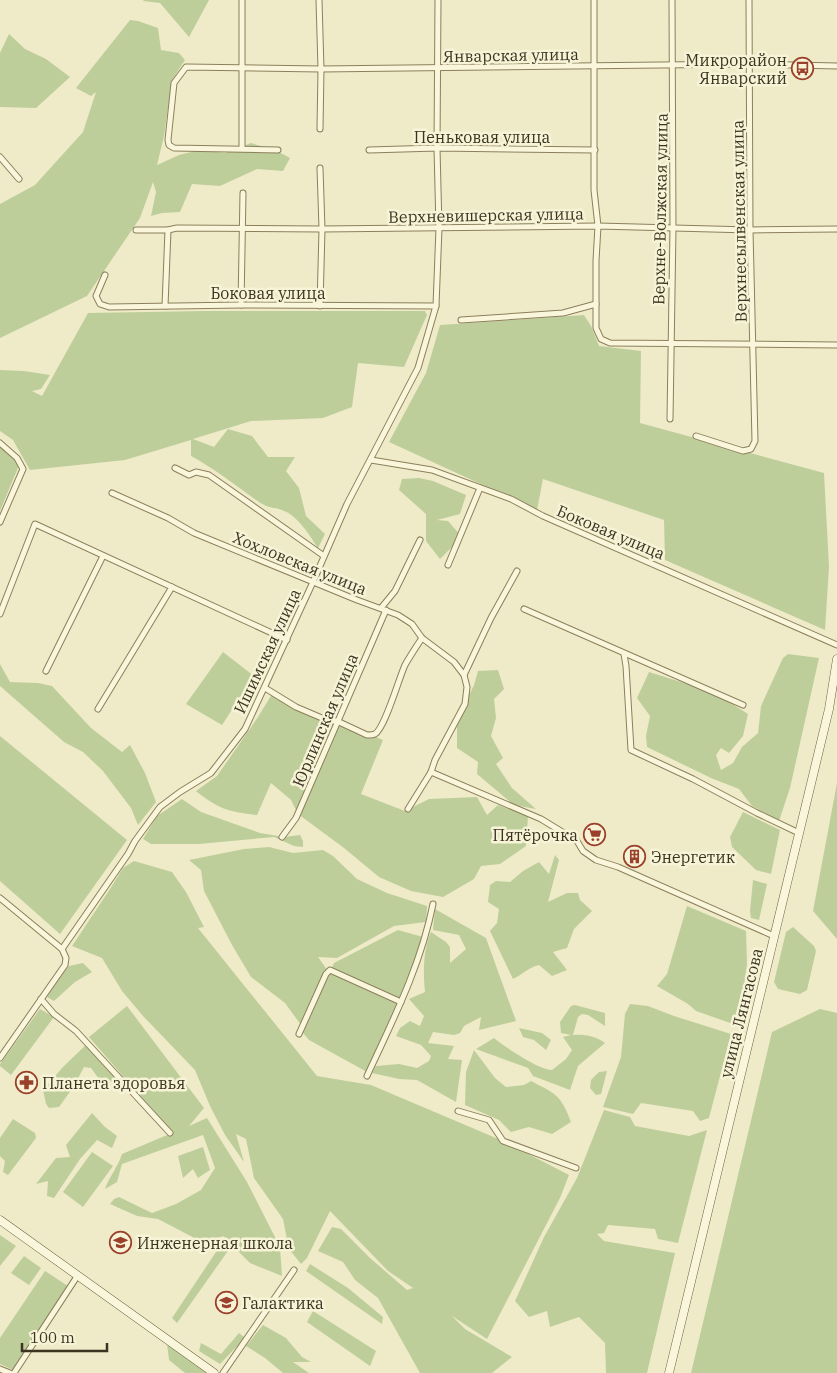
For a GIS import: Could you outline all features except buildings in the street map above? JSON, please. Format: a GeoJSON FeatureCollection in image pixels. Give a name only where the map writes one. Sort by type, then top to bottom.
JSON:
{"type":"FeatureCollection","features":[{"type":"Feature","properties":{"kind":"main road","name":"улица Лянгасова"},"geometry":{"type":"LineString","coordinates":[[669,1373],[829,710],[837,659]]}},
{"type":"Feature","properties":{"kind":"main road"},"geometry":{"type":"LineString","coordinates":[[0,1220],[213,1373]]}},
{"type":"Feature","properties":{"kind":"street"},"geometry":{"type":"LineString","coordinates":[[242,0],[242,148],[278,150]]}},
{"type":"Feature","properties":{"kind":"street"},"geometry":{"type":"LineString","coordinates":[[319,0],[320,129]]}},
{"type":"Feature","properties":{"kind":"street","name":"Ишимская улица"},"geometry":{"type":"LineString","coordinates":[[62,949],[160,807],[211,773],[245,729],[314,582],[347,504],[418,368],[436,306],[439,228],[437,148],[438,0]]}},
{"type":"Feature","properties":{"kind":"street"},"geometry":{"type":"LineString","coordinates":[[594,0],[594,190],[598,226],[596,328],[601,339],[610,343],[670,342],[837,345]]}},
{"type":"Feature","properties":{"kind":"street","name":"Верхне-Волжская улица"},"geometry":{"type":"LineString","coordinates":[[670,419],[673,228],[672,0]]}},
{"type":"Feature","properties":{"kind":"street","name":"Верхнесылвенская улица"},"geometry":{"type":"LineString","coordinates":[[696,436],[743,451],[754,447],[755,441],[750,230],[749,0]]}},
{"type":"Feature","properties":{"kind":"street","name":"Январская улица"},"geometry":{"type":"LineString","coordinates":[[242,148],[174,148],[169,145],[174,82],[186,67],[321,69],[749,64],[837,66]]}},
{"type":"Feature","properties":{"kind":"street","name":"Пеньковая улица"},"geometry":{"type":"LineString","coordinates":[[369,150],[437,148],[595,150]]}},
{"type":"Feature","properties":{"kind":"street"},"geometry":{"type":"LineString","coordinates":[[1,159],[19,179]]}},
{"type":"Feature","properties":{"kind":"street"},"geometry":{"type":"LineString","coordinates":[[320,168],[322,229],[320,306]]}},
{"type":"Feature","properties":{"kind":"street"},"geometry":{"type":"LineString","coordinates":[[241,305],[243,193]]}},
{"type":"Feature","properties":{"kind":"street","name":"Верхневишерская улица"},"geometry":{"type":"LineString","coordinates":[[136,230],[168,230],[177,228],[322,229],[598,226],[750,230],[837,229]]}},
{"type":"Feature","properties":{"kind":"street"},"geometry":{"type":"LineString","coordinates":[[164,306],[168,230]]}},
{"type":"Feature","properties":{"kind":"street","name":"Боковая улица"},"geometry":{"type":"LineString","coordinates":[[105,275],[96,296],[100,304],[110,307],[241,305],[436,306]]}},
{"type":"Feature","properties":{"kind":"street"},"geometry":{"type":"LineString","coordinates":[[461,320],[563,313],[596,304]]}},
{"type":"Feature","properties":{"kind":"street"},"geometry":{"type":"LineString","coordinates":[[0,443],[17,458],[23,469],[0,522]]}},
{"type":"Feature","properties":{"kind":"street","name":"Боковая улица"},"geometry":{"type":"LineString","coordinates":[[371,460],[432,470],[511,499],[543,516],[837,645]]}},
{"type":"Feature","properties":{"kind":"street"},"geometry":{"type":"LineString","coordinates":[[175,468],[189,475],[196,472],[209,476],[324,556]]}},
{"type":"Feature","properties":{"kind":"street"},"geometry":{"type":"LineString","coordinates":[[448,564],[480,488]]}},
{"type":"Feature","properties":{"kind":"street","name":"Хохловская улица"},"geometry":{"type":"LineString","coordinates":[[112,493],[168,518],[194,533],[398,615],[412,624],[422,638],[454,662],[464,675]]}},
{"type":"Feature","properties":{"kind":"street"},"geometry":{"type":"LineString","coordinates":[[0,614],[34,524],[287,640]]}},
{"type":"Feature","properties":{"kind":"street","name":"Юрлинская улица"},"geometry":{"type":"LineString","coordinates":[[282,837],[296,818],[383,609],[395,591],[420,540]]}},
{"type":"Feature","properties":{"kind":"street"},"geometry":{"type":"LineString","coordinates":[[46,671],[104,556]]}},
{"type":"Feature","properties":{"kind":"street"},"geometry":{"type":"LineString","coordinates":[[408,809],[432,772],[435,760],[465,704],[467,687],[464,675],[491,618],[517,571]]}},
{"type":"Feature","properties":{"kind":"street"},"geometry":{"type":"LineString","coordinates":[[98,709],[172,587]]}},
{"type":"Feature","properties":{"kind":"street"},"geometry":{"type":"LineString","coordinates":[[524,609],[742,706]]}},
{"type":"Feature","properties":{"kind":"street"},"geometry":{"type":"LineString","coordinates":[[265,688],[296,707],[329,721],[337,721],[367,735],[376,734],[389,708],[405,666],[422,638]]}},
{"type":"Feature","properties":{"kind":"street"},"geometry":{"type":"LineString","coordinates":[[624,654],[631,750],[799,833]]}},
{"type":"Feature","properties":{"kind":"street"},"geometry":{"type":"LineString","coordinates":[[432,772],[541,819],[577,841],[583,850],[596,860],[618,867],[774,936]]}},
{"type":"Feature","properties":{"kind":"street"},"geometry":{"type":"LineString","coordinates":[[0,898],[62,949],[66,958],[65,965],[0,1058]]}},
{"type":"Feature","properties":{"kind":"street"},"geometry":{"type":"LineString","coordinates":[[367,1076],[402,1002],[428,934],[433,904]]}},
{"type":"Feature","properties":{"kind":"street"},"geometry":{"type":"LineString","coordinates":[[299,1034],[328,972],[334,971],[402,1002]]}},
{"type":"Feature","properties":{"kind":"street"},"geometry":{"type":"LineString","coordinates":[[41,999],[54,1014],[76,1031],[170,1133]]}},
{"type":"Feature","properties":{"kind":"street"},"geometry":{"type":"LineString","coordinates":[[458,1111],[489,1120],[503,1141],[576,1168]]}},
{"type":"Feature","properties":{"kind":"street"},"geometry":{"type":"LineString","coordinates":[[222,1373],[294,1270]]}},
{"type":"Feature","properties":{"kind":"street"},"geometry":{"type":"LineString","coordinates":[[0,1369],[12,1373],[78,1275]]}},
{"type":"Feature","properties":{"kind":"green space"},"geometry":{"type":"Polygon","coordinates":[[[144,0],[209,0],[189,37],[160,3],[144,0]]]}},
{"type":"Feature","properties":{"kind":"green space"},"geometry":{"type":"Polygon","coordinates":[[[130,20],[158,28],[161,50],[179,53],[185,60],[172,80],[164,136],[157,165],[179,155],[199,150],[225,153],[251,143],[275,150],[290,158],[283,171],[257,169],[220,186],[192,184],[180,212],[151,216],[156,192],[153,182],[140,218],[87,296],[0,338],[0,204],[35,185],[83,132],[96,92],[91,96],[76,88],[130,20]]]}},
{"type":"Feature","properties":{"kind":"green space"},"geometry":{"type":"Polygon","coordinates":[[[9,34],[25,49],[46,59],[70,77],[36,108],[0,107],[0,53],[9,34]]]}},
{"type":"Feature","properties":{"kind":"green space"},"geometry":{"type":"Polygon","coordinates":[[[425,311],[427,315],[404,367],[358,363],[352,407],[323,418],[251,421],[193,439],[214,447],[228,429],[252,436],[268,457],[295,457],[286,471],[299,488],[306,516],[325,534],[318,548],[294,517],[263,504],[191,456],[191,440],[125,460],[30,470],[13,440],[0,431],[0,370],[50,375],[41,389],[32,391],[42,396],[88,313],[425,311]]]}},
{"type":"Feature","properties":{"kind":"green space"},"geometry":{"type":"Polygon","coordinates":[[[584,315],[591,326],[599,346],[641,351],[640,423],[824,473],[829,567],[825,630],[665,560],[664,520],[543,479],[537,510],[389,442],[426,373],[440,325],[584,315]]]}},
{"type":"Feature","properties":{"kind":"green space"},"geometry":{"type":"Polygon","coordinates":[[[0,443],[20,463],[0,511],[0,443]]]}},
{"type":"Feature","properties":{"kind":"green space"},"geometry":{"type":"Polygon","coordinates":[[[419,478],[433,481],[466,495],[460,514],[437,520],[448,521],[462,537],[440,559],[426,541],[426,514],[399,490],[402,479],[419,478]]]}},
{"type":"Feature","properties":{"kind":"green space"},"geometry":{"type":"Polygon","coordinates":[[[223,652],[254,676],[222,725],[186,704],[223,652]]]}},
{"type":"Feature","properties":{"kind":"green space"},"geometry":{"type":"Polygon","coordinates":[[[788,654],[819,658],[790,788],[779,821],[752,806],[739,789],[711,778],[647,747],[646,736],[650,716],[637,698],[649,672],[713,692],[748,714],[743,736],[729,753],[721,748],[716,755],[721,770],[733,763],[742,747],[758,733],[761,706],[783,658],[788,654]]]}},
{"type":"Feature","properties":{"kind":"green space"},"geometry":{"type":"Polygon","coordinates":[[[0,664],[10,682],[38,683],[52,686],[91,728],[122,752],[130,745],[145,773],[156,802],[138,825],[131,808],[103,771],[83,752],[64,742],[0,686],[0,664]]]}},
{"type":"Feature","properties":{"kind":"green space"},"geometry":{"type":"Polygon","coordinates":[[[498,670],[504,689],[494,699],[496,718],[491,736],[503,758],[496,764],[512,788],[536,809],[514,805],[477,774],[478,762],[457,748],[457,720],[474,685],[478,671],[498,670]]]}},
{"type":"Feature","properties":{"kind":"green space"},"geometry":{"type":"Polygon","coordinates":[[[272,694],[383,740],[361,794],[405,811],[429,799],[477,797],[487,815],[498,805],[528,816],[526,846],[500,864],[481,866],[474,879],[443,897],[411,891],[379,877],[298,814],[291,800],[271,783],[257,815],[231,811],[211,802],[196,791],[217,776],[272,694]]]}},
{"type":"Feature","properties":{"kind":"green space"},"geometry":{"type":"Polygon","coordinates":[[[0,736],[127,840],[60,934],[0,881],[0,736]]]}},
{"type":"Feature","properties":{"kind":"green space"},"geometry":{"type":"Polygon","coordinates":[[[837,783],[837,939],[813,911],[837,783]]]}},
{"type":"Feature","properties":{"kind":"green space"},"geometry":{"type":"Polygon","coordinates":[[[182,799],[201,812],[260,833],[284,837],[300,835],[303,847],[294,846],[274,837],[199,844],[151,844],[143,839],[157,816],[182,799]]]}},
{"type":"Feature","properties":{"kind":"green space"},"geometry":{"type":"Polygon","coordinates":[[[743,812],[780,830],[771,874],[756,870],[732,847],[730,837],[743,812]]]}},
{"type":"Feature","properties":{"kind":"green space"},"geometry":{"type":"Polygon","coordinates":[[[269,847],[293,853],[323,850],[333,856],[357,879],[387,893],[427,906],[426,922],[394,926],[337,958],[318,957],[329,975],[334,963],[398,930],[423,937],[399,1003],[367,1072],[309,1040],[303,1033],[313,1008],[301,1025],[285,1003],[251,977],[204,891],[201,870],[189,860],[244,849],[269,847]]]}},
{"type":"Feature","properties":{"kind":"green space"},"geometry":{"type":"Polygon","coordinates":[[[555,855],[559,860],[548,902],[567,893],[578,893],[580,900],[592,911],[574,929],[567,948],[553,952],[567,970],[552,976],[539,965],[532,967],[513,979],[490,931],[497,923],[499,909],[488,902],[490,885],[496,881],[510,882],[523,871],[539,862],[549,874],[555,855]]]}},
{"type":"Feature","properties":{"kind":"green space"},"geometry":{"type":"Polygon","coordinates":[[[134,861],[172,872],[186,892],[204,927],[198,928],[317,1076],[371,1085],[503,1141],[569,1175],[560,1198],[487,1339],[452,1316],[465,1329],[512,1357],[492,1373],[420,1373],[378,1298],[355,1280],[343,1262],[318,1251],[332,1227],[341,1229],[370,1258],[407,1290],[413,1288],[388,1271],[330,1211],[307,1258],[301,1264],[289,1249],[283,1219],[254,1178],[246,1139],[236,1134],[244,1162],[225,1135],[195,1070],[143,1016],[122,991],[102,958],[72,946],[123,868],[134,861]]]}},
{"type":"Feature","properties":{"kind":"green space"},"geometry":{"type":"Polygon","coordinates":[[[753,880],[767,884],[759,920],[751,918],[753,880]]]}},
{"type":"Feature","properties":{"kind":"green space"},"geometry":{"type":"Polygon","coordinates":[[[687,906],[746,931],[747,964],[744,985],[733,1024],[696,1011],[688,1004],[657,986],[667,974],[687,906]]]}},
{"type":"Feature","properties":{"kind":"green space"},"geometry":{"type":"Polygon","coordinates":[[[435,909],[486,938],[516,1021],[479,1030],[481,1017],[464,1026],[460,1033],[454,1035],[433,1032],[428,1043],[454,1046],[448,1059],[462,1060],[456,1102],[417,1080],[399,1079],[372,1073],[376,1066],[399,1064],[417,1068],[429,1061],[431,1056],[421,1045],[396,1036],[400,1028],[410,1021],[420,1026],[424,1016],[409,999],[425,992],[424,962],[426,946],[431,932],[450,947],[450,963],[466,949],[459,935],[433,930],[435,909]]]}},
{"type":"Feature","properties":{"kind":"green space"},"geometry":{"type":"Polygon","coordinates":[[[793,927],[814,946],[816,951],[807,990],[800,994],[778,989],[774,982],[786,932],[793,927]]]}},
{"type":"Feature","properties":{"kind":"green space"},"geometry":{"type":"Polygon","coordinates":[[[83,963],[92,972],[75,982],[54,1001],[47,997],[69,966],[83,963]]]}},
{"type":"Feature","properties":{"kind":"green space"},"geometry":{"type":"Polygon","coordinates":[[[630,1004],[648,1006],[731,1034],[709,1118],[700,1121],[693,1111],[641,1103],[633,1114],[603,1107],[621,1057],[625,1014],[630,1004]]]}},
{"type":"Feature","properties":{"kind":"green space"},"geometry":{"type":"Polygon","coordinates":[[[575,1005],[605,1013],[605,1026],[588,1015],[582,1014],[578,1017],[573,1035],[590,1036],[605,1043],[578,1066],[570,1090],[533,1076],[528,1068],[476,1049],[494,1038],[531,1062],[552,1070],[566,1059],[572,1050],[563,1037],[571,1035],[561,1033],[560,1022],[571,1006],[575,1005]]]}},
{"type":"Feature","properties":{"kind":"green space"},"geometry":{"type":"Polygon","coordinates":[[[127,1006],[204,1108],[189,1126],[207,1118],[247,1182],[280,1247],[282,1276],[250,1263],[223,1236],[206,1244],[158,1219],[137,1216],[110,1204],[119,1197],[152,1213],[176,1204],[201,1190],[215,1168],[203,1135],[122,1164],[117,1182],[105,1189],[122,1154],[172,1133],[89,1037],[127,1006]]]}},
{"type":"Feature","properties":{"kind":"green space"},"geometry":{"type":"Polygon","coordinates":[[[40,1009],[54,1017],[11,1075],[0,1064],[40,1009]]]}},
{"type":"Feature","properties":{"kind":"green space"},"geometry":{"type":"Polygon","coordinates":[[[820,1009],[837,1013],[837,1373],[691,1373],[772,1032],[820,1009]]]}},
{"type":"Feature","properties":{"kind":"green space"},"geometry":{"type":"Polygon","coordinates":[[[519,1028],[542,1033],[551,1040],[546,1050],[534,1040],[523,1037],[519,1028]]]}},
{"type":"Feature","properties":{"kind":"green space"},"geometry":{"type":"Polygon","coordinates":[[[90,1041],[115,1074],[114,1084],[108,1079],[99,1079],[91,1068],[84,1067],[74,1086],[59,1107],[49,1108],[46,1104],[43,1090],[90,1041]]]}},
{"type":"Feature","properties":{"kind":"green space"},"geometry":{"type":"Polygon","coordinates":[[[474,1050],[495,1078],[506,1087],[524,1085],[531,1081],[557,1096],[571,1122],[552,1134],[529,1127],[511,1132],[499,1120],[465,1105],[466,1072],[474,1050]]]}},
{"type":"Feature","properties":{"kind":"green space"},"geometry":{"type":"Polygon","coordinates":[[[607,1071],[601,1094],[596,1095],[590,1088],[591,1080],[599,1072],[607,1071]]]}},
{"type":"Feature","properties":{"kind":"green space"},"geometry":{"type":"Polygon","coordinates":[[[604,1110],[630,1117],[635,1126],[689,1136],[707,1130],[678,1243],[658,1239],[655,1229],[608,1225],[604,1233],[597,1234],[604,1241],[675,1253],[647,1373],[606,1373],[605,1343],[579,1317],[550,1327],[547,1311],[529,1317],[515,1301],[544,1237],[577,1178],[604,1110]]]}},
{"type":"Feature","properties":{"kind":"green space"},"geometry":{"type":"Polygon","coordinates":[[[92,1113],[105,1127],[117,1136],[112,1148],[97,1140],[80,1159],[54,1198],[47,1196],[48,1181],[36,1184],[56,1158],[70,1157],[66,1145],[92,1113]]]}},
{"type":"Feature","properties":{"kind":"green space"},"geometry":{"type":"Polygon","coordinates":[[[13,1119],[35,1133],[36,1138],[8,1175],[3,1172],[5,1161],[0,1156],[0,1138],[13,1119]]]}},
{"type":"Feature","properties":{"kind":"green space"},"geometry":{"type":"Polygon","coordinates":[[[203,1147],[210,1170],[198,1178],[193,1169],[183,1178],[178,1156],[203,1147]]]}},
{"type":"Feature","properties":{"kind":"green space"},"geometry":{"type":"Polygon","coordinates":[[[92,1152],[113,1166],[83,1207],[63,1192],[92,1152]]]}},
{"type":"Feature","properties":{"kind":"green space"},"geometry":{"type":"Polygon","coordinates":[[[0,1235],[16,1246],[0,1266],[0,1235]]]}},
{"type":"Feature","properties":{"kind":"green space"},"geometry":{"type":"Polygon","coordinates":[[[220,1246],[230,1248],[177,1323],[172,1318],[220,1246]]]}},
{"type":"Feature","properties":{"kind":"green space"},"geometry":{"type":"Polygon","coordinates":[[[24,1256],[41,1268],[29,1285],[11,1273],[24,1256]]]}},
{"type":"Feature","properties":{"kind":"green space"},"geometry":{"type":"Polygon","coordinates":[[[310,1264],[348,1288],[383,1317],[382,1324],[306,1271],[310,1264]]]}},
{"type":"Feature","properties":{"kind":"green space"},"geometry":{"type":"Polygon","coordinates":[[[45,1271],[68,1286],[13,1370],[0,1364],[0,1338],[45,1271]]]}},
{"type":"Feature","properties":{"kind":"green space"},"geometry":{"type":"Polygon","coordinates":[[[313,1311],[376,1351],[370,1366],[307,1322],[313,1311]]]}},
{"type":"Feature","properties":{"kind":"green space"},"geometry":{"type":"Polygon","coordinates":[[[263,1325],[286,1338],[302,1357],[311,1362],[293,1362],[309,1373],[283,1373],[265,1358],[246,1346],[263,1325]]]}},
{"type":"Feature","properties":{"kind":"green space"},"geometry":{"type":"Polygon","coordinates":[[[239,1333],[245,1338],[220,1364],[199,1351],[201,1343],[221,1354],[239,1333]]]}},
{"type":"Feature","properties":{"kind":"green space"},"geometry":{"type":"Polygon","coordinates":[[[167,1344],[205,1367],[206,1373],[185,1373],[169,1360],[167,1344]]]}},
{"type":"Feature","properties":{"kind":"place","name":"Микрорайон Январский"},"geometry":{"type":"Point","coordinates":[803,69]}},
{"type":"Feature","properties":{"kind":"place","name":"Пятёрочка"},"geometry":{"type":"Point","coordinates":[594,835]}},
{"type":"Feature","properties":{"kind":"place","name":"Энергетик"},"geometry":{"type":"Point","coordinates":[635,857]}},
{"type":"Feature","properties":{"kind":"place","name":"Планета здоровья"},"geometry":{"type":"Point","coordinates":[26,1083]}},
{"type":"Feature","properties":{"kind":"place","name":"Инженерная школа"},"geometry":{"type":"Point","coordinates":[121,1243]}},
{"type":"Feature","properties":{"kind":"place","name":"Галактика"},"geometry":{"type":"Point","coordinates":[226,1303]}}]}
